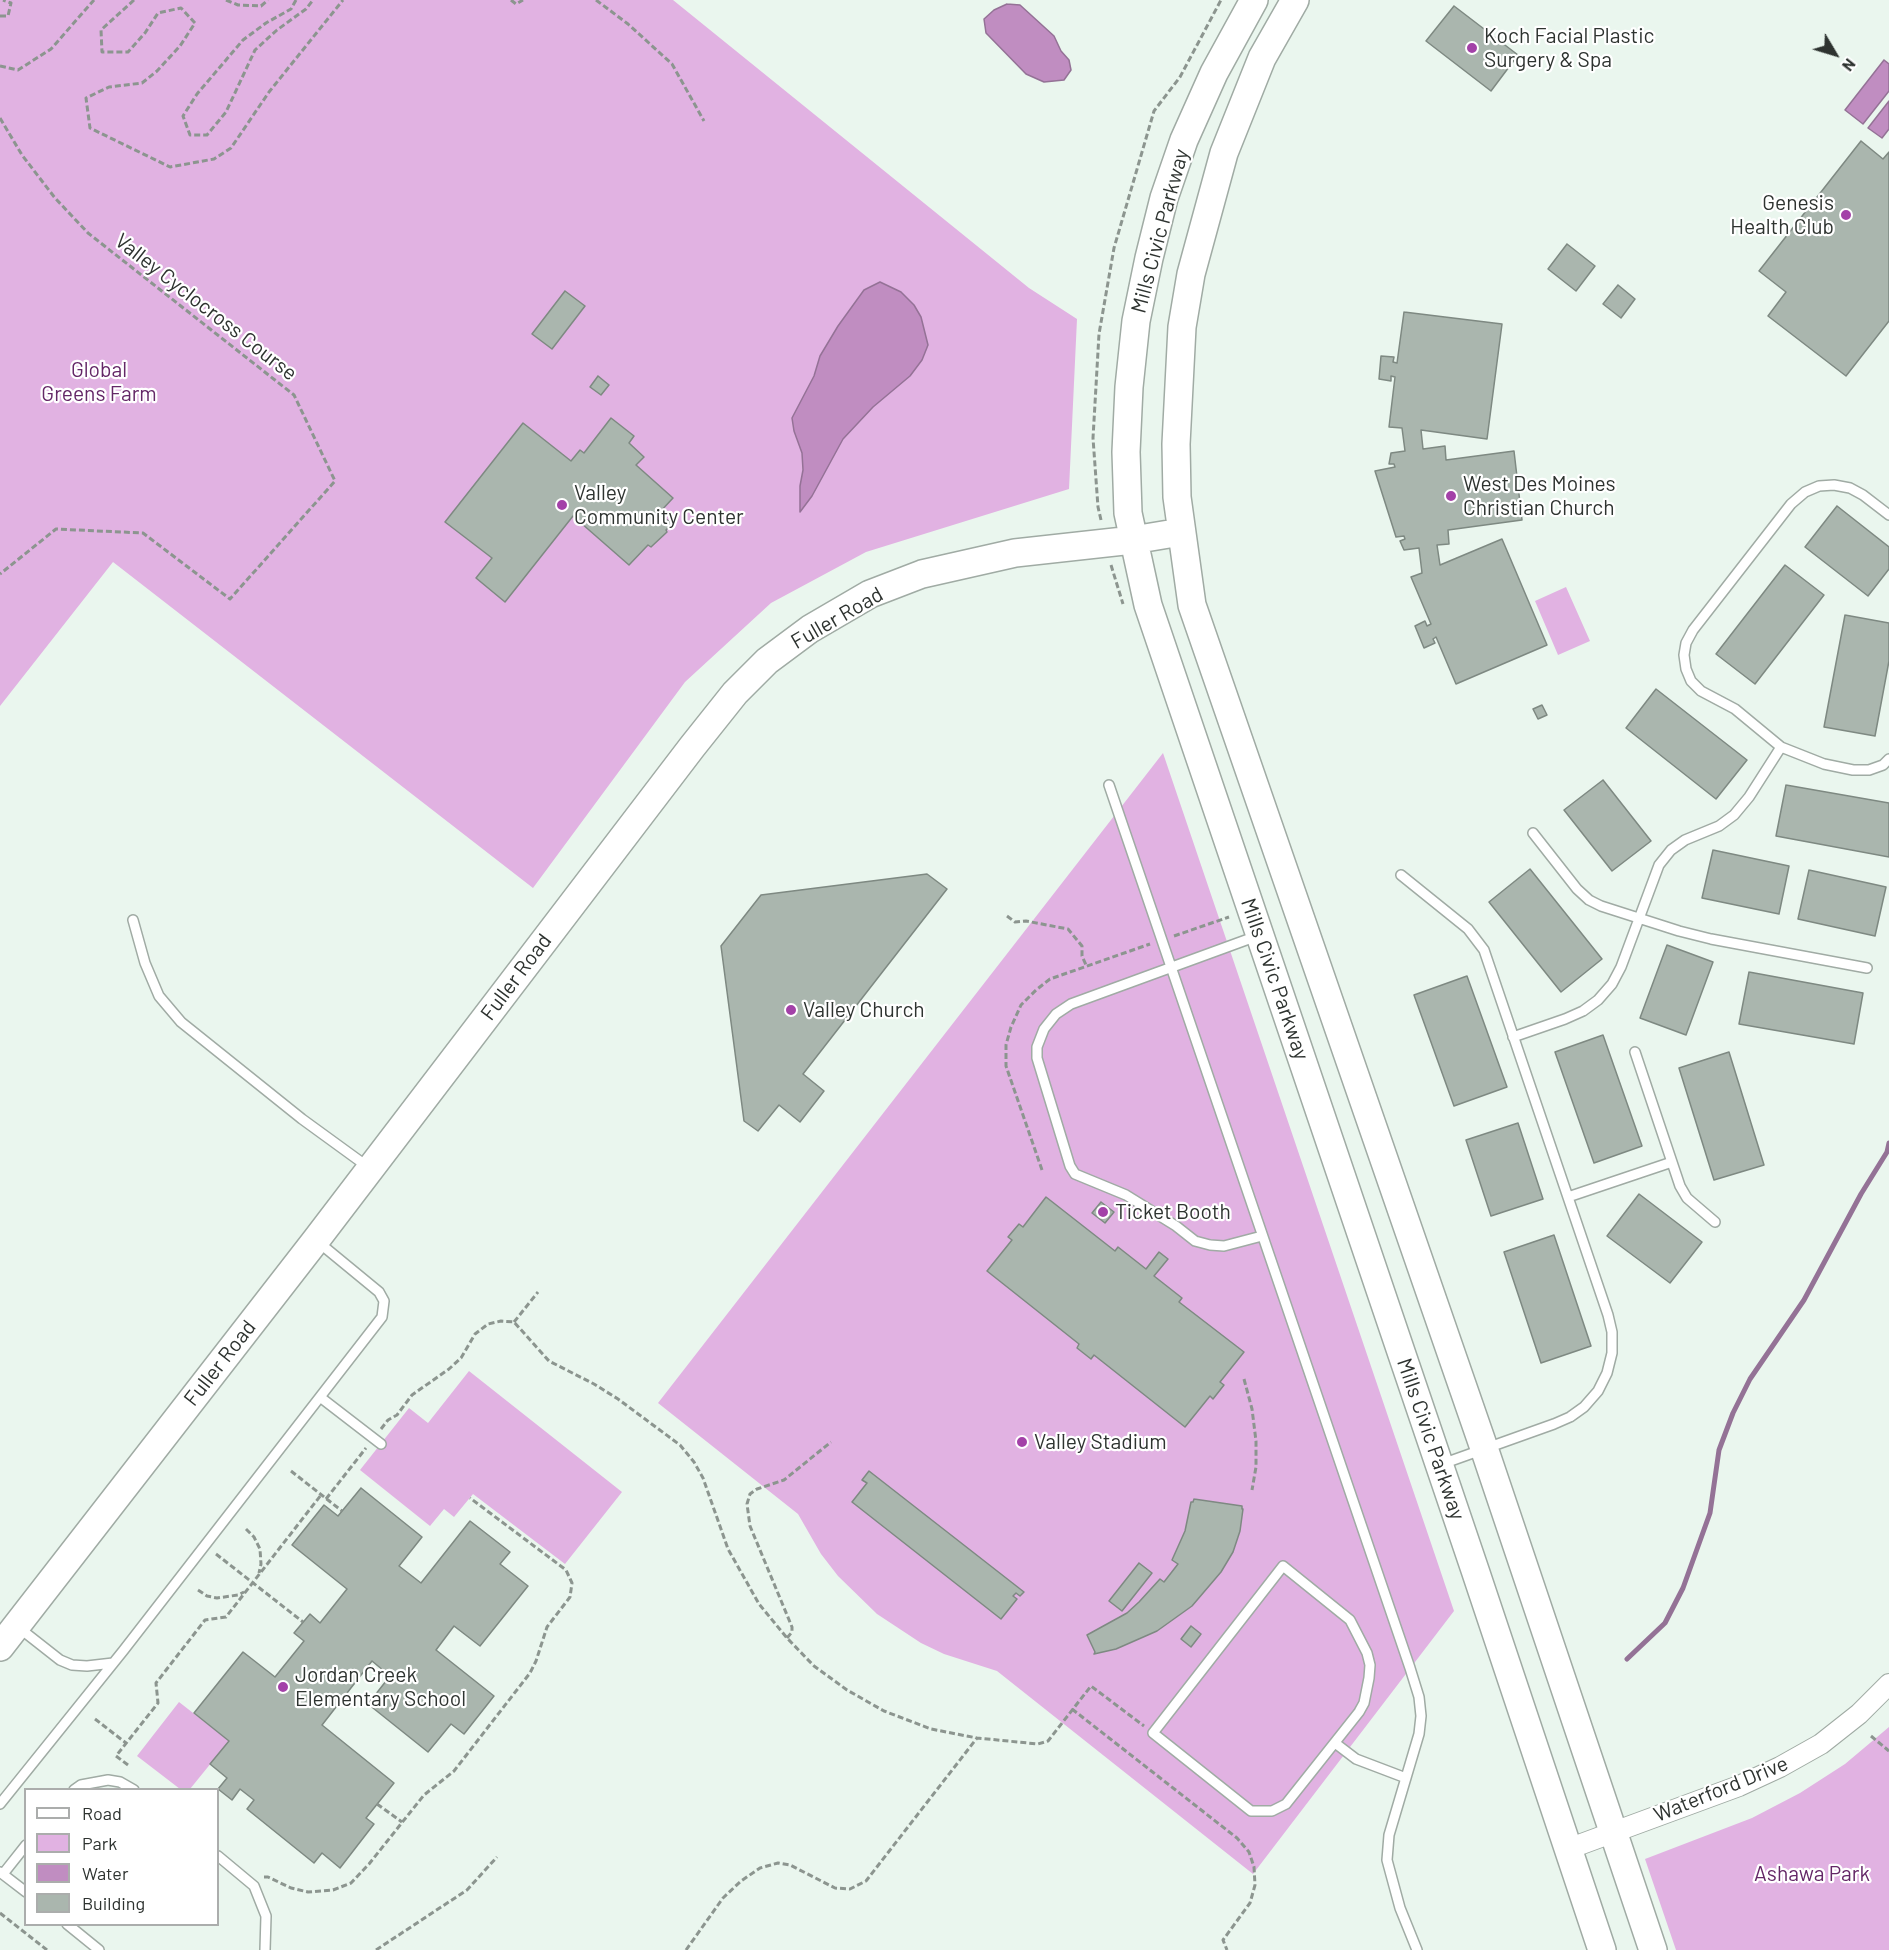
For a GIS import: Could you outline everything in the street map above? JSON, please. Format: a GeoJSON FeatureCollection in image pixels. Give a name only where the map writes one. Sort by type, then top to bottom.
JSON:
{"type":"FeatureCollection","features":[{"type":"Feature","properties":{"kind":"main road","name":"Mills Civic Parkway"},"geometry":{"type":"LineString","coordinates":[[1254,0],[1214,73],[1184,140],[1164,198],[1149,258],[1136,321],[1129,387],[1128,513],[1148,605],[1602,1950]]}},
{"type":"Feature","properties":{"kind":"main road","name":"Mills Civic Parkway"},"geometry":{"type":"LineString","coordinates":[[1295,0],[1262,58],[1224,153],[1191,274],[1182,327],[1178,392],[1177,498],[1192,605],[1484,1448],[1653,1950]]}},
{"type":"Feature","properties":{"kind":"main road","name":"Fuller Road"},"geometry":{"type":"LineString","coordinates":[[8,1636],[315,1240],[692,747],[735,693],[767,661],[810,629],[870,594],[922,574],[1015,553],[1133,540],[1181,532]]}},
{"type":"Feature","properties":{"kind":"street","name":"Waterford Drive"},"geometry":{"type":"LineString","coordinates":[[1568,1849],[1728,1790],[1780,1767],[1821,1744],[1859,1714],[1889,1684]]}},
{"type":"Feature","properties":{"kind":"lane"},"geometry":{"type":"LineString","coordinates":[[1889,516],[1850,488],[1834,485],[1819,486],[1805,492],[1791,504],[1693,630],[1686,643],[1684,655],[1691,681],[1701,691],[1736,709],[1780,747],[1824,764],[1853,770],[1869,770],[1882,765],[1889,759]]}},
{"type":"Feature","properties":{"kind":"lane"},"geometry":{"type":"LineString","coordinates":[[1513,1037],[1565,1019],[1598,1000],[1612,984],[1622,967],[1657,870],[1671,850],[1685,840],[1719,826],[1734,815],[1749,797],[1780,747]]}},
{"type":"Feature","properties":{"kind":"lane"},"geometry":{"type":"LineString","coordinates":[[1109,785],[1419,1697],[1421,1716],[1419,1734],[1389,1835],[1387,1860],[1400,1908],[1417,1950]]}},
{"type":"Feature","properties":{"kind":"lane"},"geometry":{"type":"LineString","coordinates":[[1533,832],[1577,889],[1588,900],[1601,906],[1711,939],[1867,968]]}},
{"type":"Feature","properties":{"kind":"lane"},"geometry":{"type":"LineString","coordinates":[[1401,874],[1472,933],[1484,950],[1612,1332],[1612,1353],[1607,1373],[1598,1391],[1584,1407],[1570,1417],[1440,1465]]}},
{"type":"Feature","properties":{"kind":"lane"},"geometry":{"type":"LineString","coordinates":[[133,920],[145,963],[159,996],[181,1022],[302,1119],[370,1168]]}},
{"type":"Feature","properties":{"kind":"lane"},"geometry":{"type":"LineString","coordinates":[[1260,935],[1071,1004],[1056,1014],[1044,1029],[1037,1047],[1037,1058],[1070,1166],[1075,1174],[1133,1199],[1195,1241],[1224,1246],[1262,1236]]}},
{"type":"Feature","properties":{"kind":"lane"},"geometry":{"type":"LineString","coordinates":[[1635,1052],[1672,1162],[1687,1198],[1715,1222]]}},
{"type":"Feature","properties":{"kind":"lane"},"geometry":{"type":"LineString","coordinates":[[1568,1197],[1672,1162]]}},
{"type":"Feature","properties":{"kind":"lane"},"geometry":{"type":"LineString","coordinates":[[0,1804],[113,1664],[382,1317],[384,1301],[379,1292],[315,1240]]}},
{"type":"Feature","properties":{"kind":"lane"},"geometry":{"type":"LineString","coordinates":[[320,1397],[377,1442]]}},
{"type":"Feature","properties":{"kind":"lane"},"geometry":{"type":"LineString","coordinates":[[1283,1566],[1350,1620],[1367,1653],[1370,1665],[1364,1703],[1286,1804],[1272,1811],[1251,1811],[1153,1733],[1283,1566]]}},
{"type":"Feature","properties":{"kind":"lane"},"geometry":{"type":"LineString","coordinates":[[8,1636],[72,1665],[113,1664]]}},
{"type":"Feature","properties":{"kind":"lane"},"geometry":{"type":"LineString","coordinates":[[1335,1743],[1356,1759],[1406,1778]]}},
{"type":"Feature","properties":{"kind":"lane"},"geometry":{"type":"LineString","coordinates":[[77,1788],[95,1781],[108,1780],[120,1782],[130,1788]]}},
{"type":"Feature","properties":{"kind":"lane"},"geometry":{"type":"LineString","coordinates":[[24,1847],[1,1873],[24,1890]]}},
{"type":"Feature","properties":{"kind":"lane"},"geometry":{"type":"LineString","coordinates":[[219,1857],[254,1886],[267,1916],[265,1950]]}},
{"type":"Feature","properties":{"kind":"lane"},"geometry":{"type":"LineString","coordinates":[[69,1926],[99,1950]]}},
{"type":"Feature","properties":{"kind":"path"},"geometry":{"type":"LineString","coordinates":[[0,16],[8,16],[11,3],[3,0]]}},
{"type":"Feature","properties":{"kind":"path"},"geometry":{"type":"LineString","coordinates":[[0,66],[18,70],[51,49],[94,0]]}},
{"type":"Feature","properties":{"kind":"path"},"geometry":{"type":"LineString","coordinates":[[134,0],[101,30],[102,52],[128,52],[145,33],[158,13],[182,8],[195,23],[180,46],[157,71],[142,82],[109,87],[86,98],[90,128],[170,167],[214,159],[231,148],[269,92],[342,0]]}},
{"type":"Feature","properties":{"kind":"path"},"geometry":{"type":"LineString","coordinates":[[226,0],[238,5],[261,6],[268,0]]}},
{"type":"Feature","properties":{"kind":"path"},"geometry":{"type":"LineString","coordinates":[[296,0],[291,9],[266,23],[243,40],[197,94],[183,116],[190,135],[207,135],[226,112],[255,50],[277,30],[306,9],[313,0]]}},
{"type":"Feature","properties":{"kind":"path"},"geometry":{"type":"LineString","coordinates":[[511,0],[516,4],[523,0]]}},
{"type":"Feature","properties":{"kind":"path"},"geometry":{"type":"LineString","coordinates":[[596,0],[628,24],[672,64],[705,121]]}},
{"type":"Feature","properties":{"kind":"path","name":"Valley Cyclocross Course"},"geometry":{"type":"LineString","coordinates":[[0,118],[22,155],[55,198],[88,233],[294,395],[335,481],[230,599],[143,533],[56,528],[0,574]]}},
{"type":"Feature","properties":{"kind":"path"},"geometry":{"type":"LineString","coordinates":[[1007,916],[1015,922],[1026,921],[1068,929],[1077,937],[1082,946],[1082,956],[1086,966]]}},
{"type":"Feature","properties":{"kind":"path"},"geometry":{"type":"LineString","coordinates":[[514,1322],[538,1292]]}},
{"type":"Feature","properties":{"kind":"path"},"geometry":{"type":"LineString","coordinates":[[326,1499],[377,1442],[388,1420],[397,1415],[411,1395],[461,1358],[476,1334],[488,1324],[501,1321],[514,1322],[549,1361],[618,1399],[680,1445],[703,1478],[728,1549],[740,1574],[759,1604],[814,1666],[847,1690],[884,1711],[931,1729],[977,1738],[1038,1744],[1048,1741],[1091,1686],[1153,1733]]}},
{"type":"Feature","properties":{"kind":"path"},"geometry":{"type":"LineString","coordinates":[[1244,1379],[1252,1409],[1256,1442],[1256,1467],[1252,1490]]}},
{"type":"Feature","properties":{"kind":"path"},"geometry":{"type":"LineString","coordinates":[[787,1638],[792,1632],[792,1627],[750,1526],[747,1504],[750,1494],[757,1489],[784,1480],[831,1442]]}},
{"type":"Feature","properties":{"kind":"path"},"geometry":{"type":"LineString","coordinates":[[291,1471],[342,1511]]}},
{"type":"Feature","properties":{"kind":"path"},"geometry":{"type":"LineString","coordinates":[[128,1766],[116,1756],[158,1703],[156,1683],[206,1620],[226,1617],[321,1495]]}},
{"type":"Feature","properties":{"kind":"path"},"geometry":{"type":"LineString","coordinates":[[248,1879],[268,1877],[291,1888],[308,1892],[333,1890],[351,1883],[424,1795],[454,1772],[524,1682],[536,1661],[547,1627],[570,1597],[572,1583],[566,1570],[470,1498]]}},
{"type":"Feature","properties":{"kind":"path"},"geometry":{"type":"LineString","coordinates":[[246,1529],[254,1537],[260,1549],[259,1574]]}},
{"type":"Feature","properties":{"kind":"path"},"geometry":{"type":"LineString","coordinates":[[205,1545],[303,1622]]}},
{"type":"Feature","properties":{"kind":"path"},"geometry":{"type":"LineString","coordinates":[[198,1590],[207,1596],[217,1598],[238,1596],[245,1592]]}},
{"type":"Feature","properties":{"kind":"path"},"geometry":{"type":"LineString","coordinates":[[1072,1709],[1237,1838],[1248,1852],[1254,1867],[1256,1885],[1250,1903],[1223,1940],[1227,1950]]}},
{"type":"Feature","properties":{"kind":"path"},"geometry":{"type":"LineString","coordinates":[[95,1719],[126,1743]]}},
{"type":"Feature","properties":{"kind":"path"},"geometry":{"type":"LineString","coordinates":[[1870,1736],[1889,1751]]}},
{"type":"Feature","properties":{"kind":"path"},"geometry":{"type":"LineString","coordinates":[[686,1950],[723,1898],[741,1881],[760,1868],[778,1863],[790,1865],[835,1888],[850,1889],[866,1881],[977,1738]]}},
{"type":"Feature","properties":{"kind":"path"},"geometry":{"type":"LineString","coordinates":[[377,1804],[402,1822]]}},
{"type":"Feature","properties":{"kind":"path"},"geometry":{"type":"LineString","coordinates":[[376,1950],[467,1890],[497,1857]]}},
{"type":"Feature","properties":{"kind":"path"},"geometry":{"type":"LineString","coordinates":[[0,1913],[47,1950]]}},
{"type":"Feature","properties":{"kind":"green space","name":"Global Greens Farm"},"geometry":{"type":"Polygon","coordinates":[[[0,0],[673,0],[1029,288],[1077,319],[1069,489],[866,552],[771,603],[685,682],[533,888],[113,562],[0,706],[0,0]]]}},
{"type":"Feature","properties":{"kind":"green space"},"geometry":{"type":"Polygon","coordinates":[[[1566,587],[1590,641],[1558,655],[1535,601],[1566,587]]]}},
{"type":"Feature","properties":{"kind":"green space"},"geometry":{"type":"Polygon","coordinates":[[[1163,753],[1454,1611],[1253,1874],[997,1671],[944,1654],[921,1643],[877,1614],[838,1576],[821,1554],[798,1514],[658,1403],[1163,753]]]}},
{"type":"Feature","properties":{"kind":"green space"},"geometry":{"type":"Polygon","coordinates":[[[469,1371],[622,1492],[565,1564],[473,1494],[454,1517],[444,1509],[430,1526],[360,1470],[409,1408],[428,1423],[469,1371]]]}},
{"type":"Feature","properties":{"kind":"green space"},"geometry":{"type":"Polygon","coordinates":[[[179,1702],[229,1741],[191,1788],[179,1788],[137,1756],[179,1702]]]}},
{"type":"Feature","properties":{"kind":"green space","name":"Ashawa Park"},"geometry":{"type":"Polygon","coordinates":[[[1889,1727],[1889,1950],[1676,1950],[1645,1859],[1752,1818],[1800,1793],[1845,1764],[1889,1727]]]}},
{"type":"Feature","properties":{"kind":"water"},"geometry":{"type":"Polygon","coordinates":[[[1007,4],[1020,5],[1054,36],[1061,51],[1069,60],[1071,70],[1064,80],[1044,82],[1026,74],[986,33],[984,19],[994,10],[1007,4]]]}},
{"type":"Feature","properties":{"kind":"water"},"geometry":{"type":"Polygon","coordinates":[[[1884,60],[1889,64],[1889,91],[1863,124],[1845,110],[1884,60]]]}},
{"type":"Feature","properties":{"kind":"water"},"geometry":{"type":"Polygon","coordinates":[[[1889,101],[1889,129],[1882,138],[1868,128],[1889,101]]]}},
{"type":"Feature","properties":{"kind":"water"},"geometry":{"type":"Polygon","coordinates":[[[880,282],[901,292],[914,305],[921,317],[928,345],[922,360],[910,376],[873,407],[843,439],[812,496],[800,512],[802,453],[792,418],[814,376],[820,356],[838,326],[864,290],[880,282]]]}},
{"type":"Feature","properties":{"kind":"building","name":"Koch Facial Plastic Surgery & Spa"},"geometry":{"type":"Polygon","coordinates":[[[1454,6],[1518,55],[1491,91],[1426,41],[1454,6]]]}},
{"type":"Feature","properties":{"kind":"building","name":"Genesis Health Club"},"geometry":{"type":"Polygon","coordinates":[[[1861,141],[1883,159],[1889,152],[1889,321],[1846,376],[1768,316],[1786,292],[1759,271],[1861,141]]]}},
{"type":"Feature","properties":{"kind":"building"},"geometry":{"type":"Polygon","coordinates":[[[1567,244],[1595,266],[1576,291],[1548,269],[1567,244]]]}},
{"type":"Feature","properties":{"kind":"building"},"geometry":{"type":"Polygon","coordinates":[[[1618,285],[1635,299],[1621,318],[1603,304],[1618,285]]]}},
{"type":"Feature","properties":{"kind":"building"},"geometry":{"type":"Polygon","coordinates":[[[565,291],[585,306],[552,349],[532,334],[565,291]]]}},
{"type":"Feature","properties":{"kind":"building","name":"West Des Moines Christian Church"},"geometry":{"type":"Polygon","coordinates":[[[1404,312],[1502,324],[1487,439],[1421,430],[1423,449],[1445,446],[1446,460],[1514,451],[1522,520],[1448,530],[1449,544],[1437,545],[1440,565],[1502,539],[1547,645],[1456,684],[1436,637],[1433,639],[1435,643],[1424,648],[1415,626],[1425,621],[1427,626],[1431,624],[1411,577],[1422,573],[1419,548],[1404,550],[1400,541],[1405,539],[1404,536],[1396,537],[1375,471],[1395,467],[1394,464],[1389,464],[1391,453],[1405,451],[1402,428],[1389,427],[1395,377],[1391,376],[1391,381],[1379,379],[1381,356],[1394,357],[1393,362],[1397,363],[1404,312]]]}},
{"type":"Feature","properties":{"kind":"building"},"geometry":{"type":"Polygon","coordinates":[[[598,376],[609,385],[601,395],[590,387],[598,376]]]}},
{"type":"Feature","properties":{"kind":"building","name":"Valley Community Center"},"geometry":{"type":"Polygon","coordinates":[[[611,418],[634,436],[629,443],[644,457],[636,465],[673,498],[659,513],[672,524],[666,530],[667,532],[651,547],[648,545],[629,565],[573,516],[505,602],[476,578],[492,558],[445,522],[523,423],[571,461],[580,450],[584,453],[611,418]]]}},
{"type":"Feature","properties":{"kind":"building"},"geometry":{"type":"Polygon","coordinates":[[[1837,506],[1889,547],[1889,569],[1868,596],[1805,547],[1837,506]]]}},
{"type":"Feature","properties":{"kind":"building"},"geometry":{"type":"Polygon","coordinates":[[[1785,565],[1824,595],[1755,684],[1716,654],[1785,565]]]}},
{"type":"Feature","properties":{"kind":"building"},"geometry":{"type":"Polygon","coordinates":[[[1845,615],[1889,623],[1889,661],[1875,736],[1824,727],[1845,615]]]}},
{"type":"Feature","properties":{"kind":"building"},"geometry":{"type":"Polygon","coordinates":[[[1656,689],[1747,760],[1716,799],[1626,728],[1656,689]]]}},
{"type":"Feature","properties":{"kind":"building"},"geometry":{"type":"Polygon","coordinates":[[[1542,705],[1547,715],[1538,719],[1533,709],[1542,705]]]}},
{"type":"Feature","properties":{"kind":"building"},"geometry":{"type":"Polygon","coordinates":[[[1603,780],[1651,841],[1612,871],[1564,810],[1603,780]]]}},
{"type":"Feature","properties":{"kind":"building"},"geometry":{"type":"Polygon","coordinates":[[[1786,785],[1889,803],[1889,857],[1776,836],[1786,785]]]}},
{"type":"Feature","properties":{"kind":"building"},"geometry":{"type":"Polygon","coordinates":[[[1713,850],[1789,866],[1779,914],[1702,898],[1713,850]]]}},
{"type":"Feature","properties":{"kind":"building"},"geometry":{"type":"Polygon","coordinates":[[[1530,869],[1602,959],[1561,992],[1489,902],[1530,869]]]}},
{"type":"Feature","properties":{"kind":"building"},"geometry":{"type":"Polygon","coordinates":[[[1809,870],[1886,887],[1875,936],[1798,919],[1809,870]]]}},
{"type":"Feature","properties":{"kind":"building","name":"Valley Church"},"geometry":{"type":"Polygon","coordinates":[[[927,874],[947,889],[803,1074],[824,1091],[800,1122],[779,1105],[758,1131],[744,1121],[721,946],[761,895],[927,874]]]}},
{"type":"Feature","properties":{"kind":"building"},"geometry":{"type":"Polygon","coordinates":[[[1667,945],[1713,962],[1686,1035],[1640,1018],[1667,945]]]}},
{"type":"Feature","properties":{"kind":"building"},"geometry":{"type":"Polygon","coordinates":[[[1749,972],[1863,993],[1854,1044],[1739,1024],[1749,972]]]}},
{"type":"Feature","properties":{"kind":"building"},"geometry":{"type":"Polygon","coordinates":[[[1467,976],[1507,1087],[1454,1106],[1414,995],[1467,976]]]}},
{"type":"Feature","properties":{"kind":"building"},"geometry":{"type":"Polygon","coordinates":[[[1603,1035],[1642,1146],[1594,1163],[1555,1052],[1603,1035]]]}},
{"type":"Feature","properties":{"kind":"building"},"geometry":{"type":"Polygon","coordinates":[[[1729,1052],[1764,1165],[1714,1180],[1679,1068],[1729,1052]]]}},
{"type":"Feature","properties":{"kind":"building"},"geometry":{"type":"Polygon","coordinates":[[[1518,1123],[1543,1199],[1491,1216],[1466,1140],[1518,1123]]]}},
{"type":"Feature","properties":{"kind":"building"},"geometry":{"type":"Polygon","coordinates":[[[1639,1194],[1702,1242],[1670,1283],[1607,1236],[1639,1194]]]}},
{"type":"Feature","properties":{"kind":"building"},"geometry":{"type":"Polygon","coordinates":[[[1046,1197],[1115,1251],[1118,1247],[1146,1269],[1159,1252],[1168,1259],[1154,1276],[1182,1298],[1179,1302],[1244,1352],[1220,1382],[1224,1385],[1213,1399],[1210,1396],[1185,1427],[1094,1355],[1091,1359],[1077,1348],[1079,1344],[987,1271],[1012,1240],[1008,1237],[1019,1224],[1023,1227],[1046,1197]]]}},
{"type":"Feature","properties":{"kind":"building","name":"Ticket Booth"},"geometry":{"type":"Polygon","coordinates":[[[1101,1202],[1114,1212],[1105,1223],[1092,1213],[1101,1202]]]}},
{"type":"Feature","properties":{"kind":"building"},"geometry":{"type":"Polygon","coordinates":[[[1554,1235],[1591,1346],[1541,1363],[1504,1252],[1554,1235]]]}},
{"type":"Feature","properties":{"kind":"building"},"geometry":{"type":"Polygon","coordinates":[[[869,1471],[1024,1592],[1020,1596],[1016,1593],[1013,1596],[1017,1599],[1001,1619],[852,1502],[867,1483],[862,1480],[869,1471]]]}},
{"type":"Feature","properties":{"kind":"building","name":"Jordan Creek Elementary School"},"geometry":{"type":"Polygon","coordinates":[[[361,1488],[422,1537],[399,1566],[421,1583],[470,1521],[510,1552],[500,1564],[528,1586],[480,1646],[454,1626],[436,1650],[494,1696],[464,1734],[451,1724],[428,1752],[368,1704],[390,1676],[372,1661],[322,1725],[394,1783],[366,1818],[374,1824],[340,1868],[322,1853],[314,1863],[247,1809],[254,1800],[240,1789],[232,1800],[219,1790],[227,1778],[210,1764],[229,1741],[194,1713],[243,1652],[275,1677],[304,1641],[294,1633],[310,1614],[320,1623],[347,1589],[292,1545],[324,1505],[338,1516],[361,1488]]]}},
{"type":"Feature","properties":{"kind":"building"},"geometry":{"type":"Polygon","coordinates":[[[1194,1499],[1242,1506],[1240,1531],[1233,1552],[1221,1572],[1192,1606],[1157,1631],[1116,1649],[1094,1654],[1087,1635],[1127,1613],[1160,1579],[1164,1582],[1178,1564],[1172,1560],[1185,1531],[1191,1502],[1194,1499]]]}},
{"type":"Feature","properties":{"kind":"building"},"geometry":{"type":"Polygon","coordinates":[[[1139,1563],[1152,1573],[1122,1611],[1109,1601],[1139,1563]]]}},
{"type":"Feature","properties":{"kind":"building"},"geometry":{"type":"Polygon","coordinates":[[[1191,1626],[1201,1634],[1191,1647],[1181,1639],[1191,1626]]]}},
{"type":"Feature","properties":{"kind":"waterway"},"geometry":{"type":"LineString","coordinates":[[1627,1659],[1665,1623],[1683,1588],[1710,1513],[1719,1450],[1733,1413],[1750,1379],[1804,1300],[1861,1194],[1887,1152],[1889,1143]]}},
{"type":"Feature","properties":{"kind":"place","name":"Koch Facial Plastic Surgery & Spa"},"geometry":{"type":"Point","coordinates":[1472,48]}},
{"type":"Feature","properties":{"kind":"place","name":"Genesis Health Club"},"geometry":{"type":"Point","coordinates":[1846,215]}},
{"type":"Feature","properties":{"kind":"place","name":"West Des Moines Christian Church"},"geometry":{"type":"Point","coordinates":[1451,496]}},
{"type":"Feature","properties":{"kind":"place","name":"Valley Community Center"},"geometry":{"type":"Point","coordinates":[562,505]}},
{"type":"Feature","properties":{"kind":"place","name":"Valley Church"},"geometry":{"type":"Point","coordinates":[791,1010]}},
{"type":"Feature","properties":{"kind":"place","name":"Ticket Booth"},"geometry":{"type":"Point","coordinates":[1103,1212]}},
{"type":"Feature","properties":{"kind":"place","name":"Valley Stadium"},"geometry":{"type":"Point","coordinates":[1022,1442]}},
{"type":"Feature","properties":{"kind":"place","name":"Jordan Creek Elementary School"},"geometry":{"type":"Point","coordinates":[283,1687]}}]}
